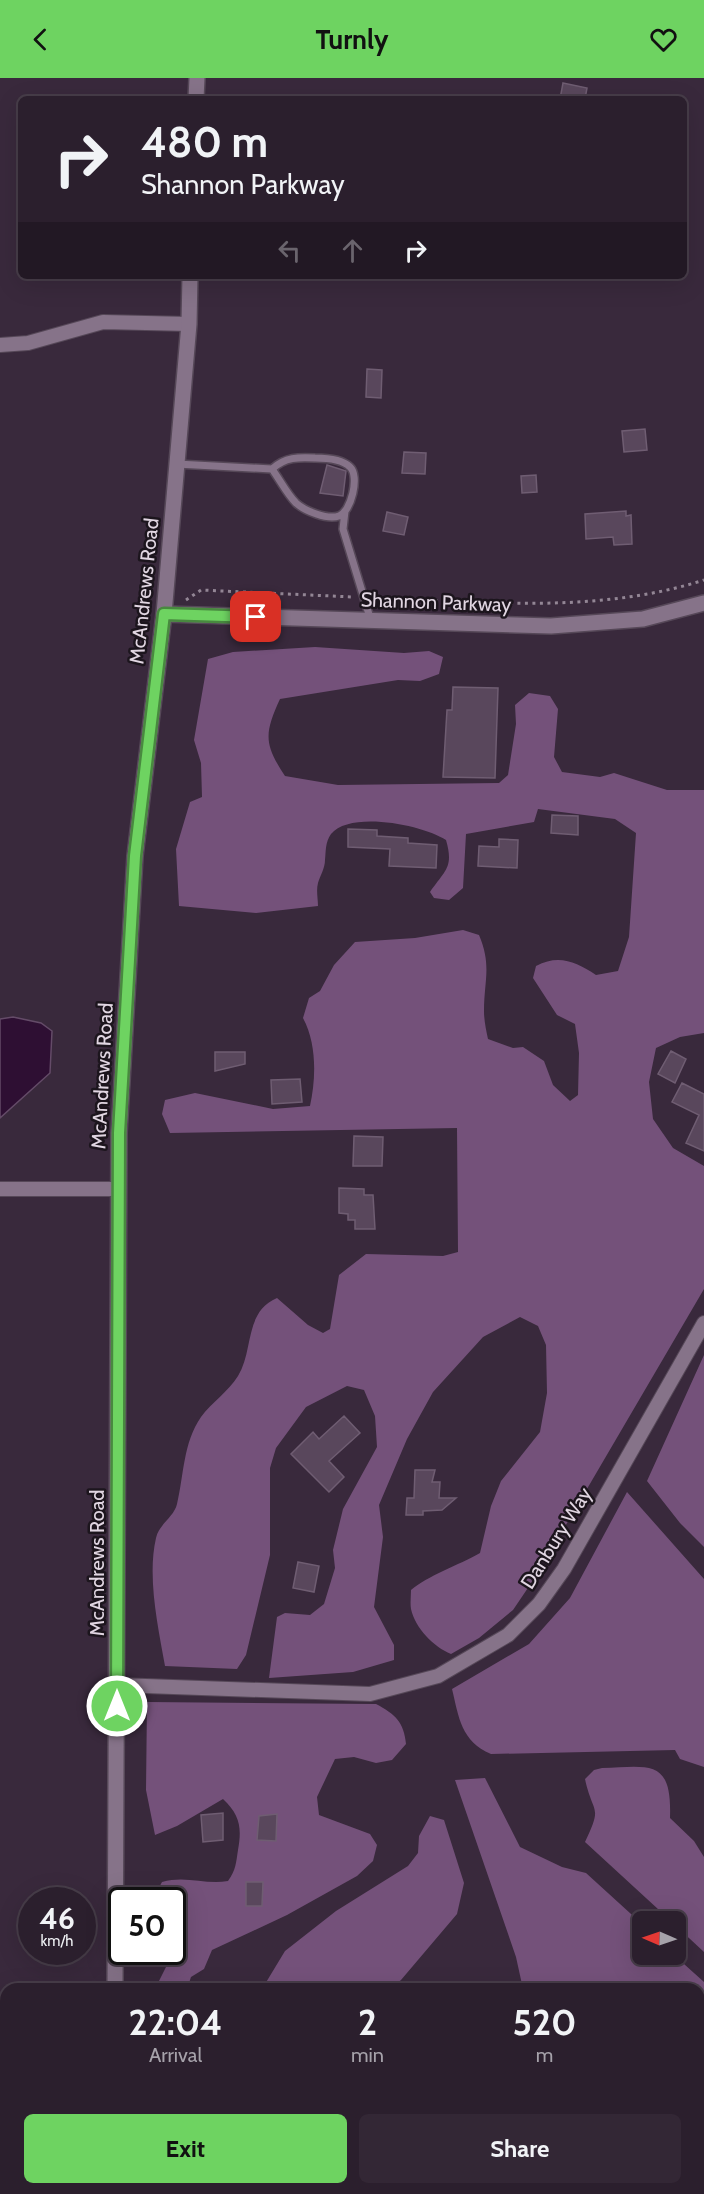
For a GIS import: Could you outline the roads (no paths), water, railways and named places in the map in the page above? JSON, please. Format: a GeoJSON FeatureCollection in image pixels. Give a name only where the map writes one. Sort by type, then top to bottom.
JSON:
{"type":"FeatureCollection","features":[{"type":"Feature","properties":{"kind":"main road"},"geometry":{"type":"LineString","coordinates":[[196,96],[197,78]]}},
{"type":"Feature","properties":{"kind":"main road","name":"McAndrews Road"},"geometry":{"type":"LineString","coordinates":[[115,1983],[119,1133],[135,856],[164,614],[189,324],[190,279]]}},
{"type":"Feature","properties":{"kind":"main road","name":"Shannon Parkway"},"geometry":{"type":"LineString","coordinates":[[164,614],[551,626],[643,619],[704,603]]}},
{"type":"Feature","properties":{"kind":"street"},"geometry":{"type":"LineString","coordinates":[[0,345],[28,343],[104,322],[189,324]]}},
{"type":"Feature","properties":{"kind":"street"},"geometry":{"type":"LineString","coordinates":[[0,1189],[118,1190]]}},
{"type":"Feature","properties":{"kind":"street","name":"Danbury Way"},"geometry":{"type":"LineString","coordinates":[[118,1685],[370,1694],[438,1676],[507,1635],[539,1604],[564,1569],[704,1323]]}},
{"type":"Feature","properties":{"kind":"lane"},"geometry":{"type":"LineString","coordinates":[[177,464],[272,469],[280,462],[298,458],[329,459],[350,466],[355,474],[356,483],[345,511],[343,530],[371,621]]}},
{"type":"Feature","properties":{"kind":"lane"},"geometry":{"type":"LineString","coordinates":[[272,469],[297,503],[308,510],[323,516],[339,516],[345,511]]}}]}
